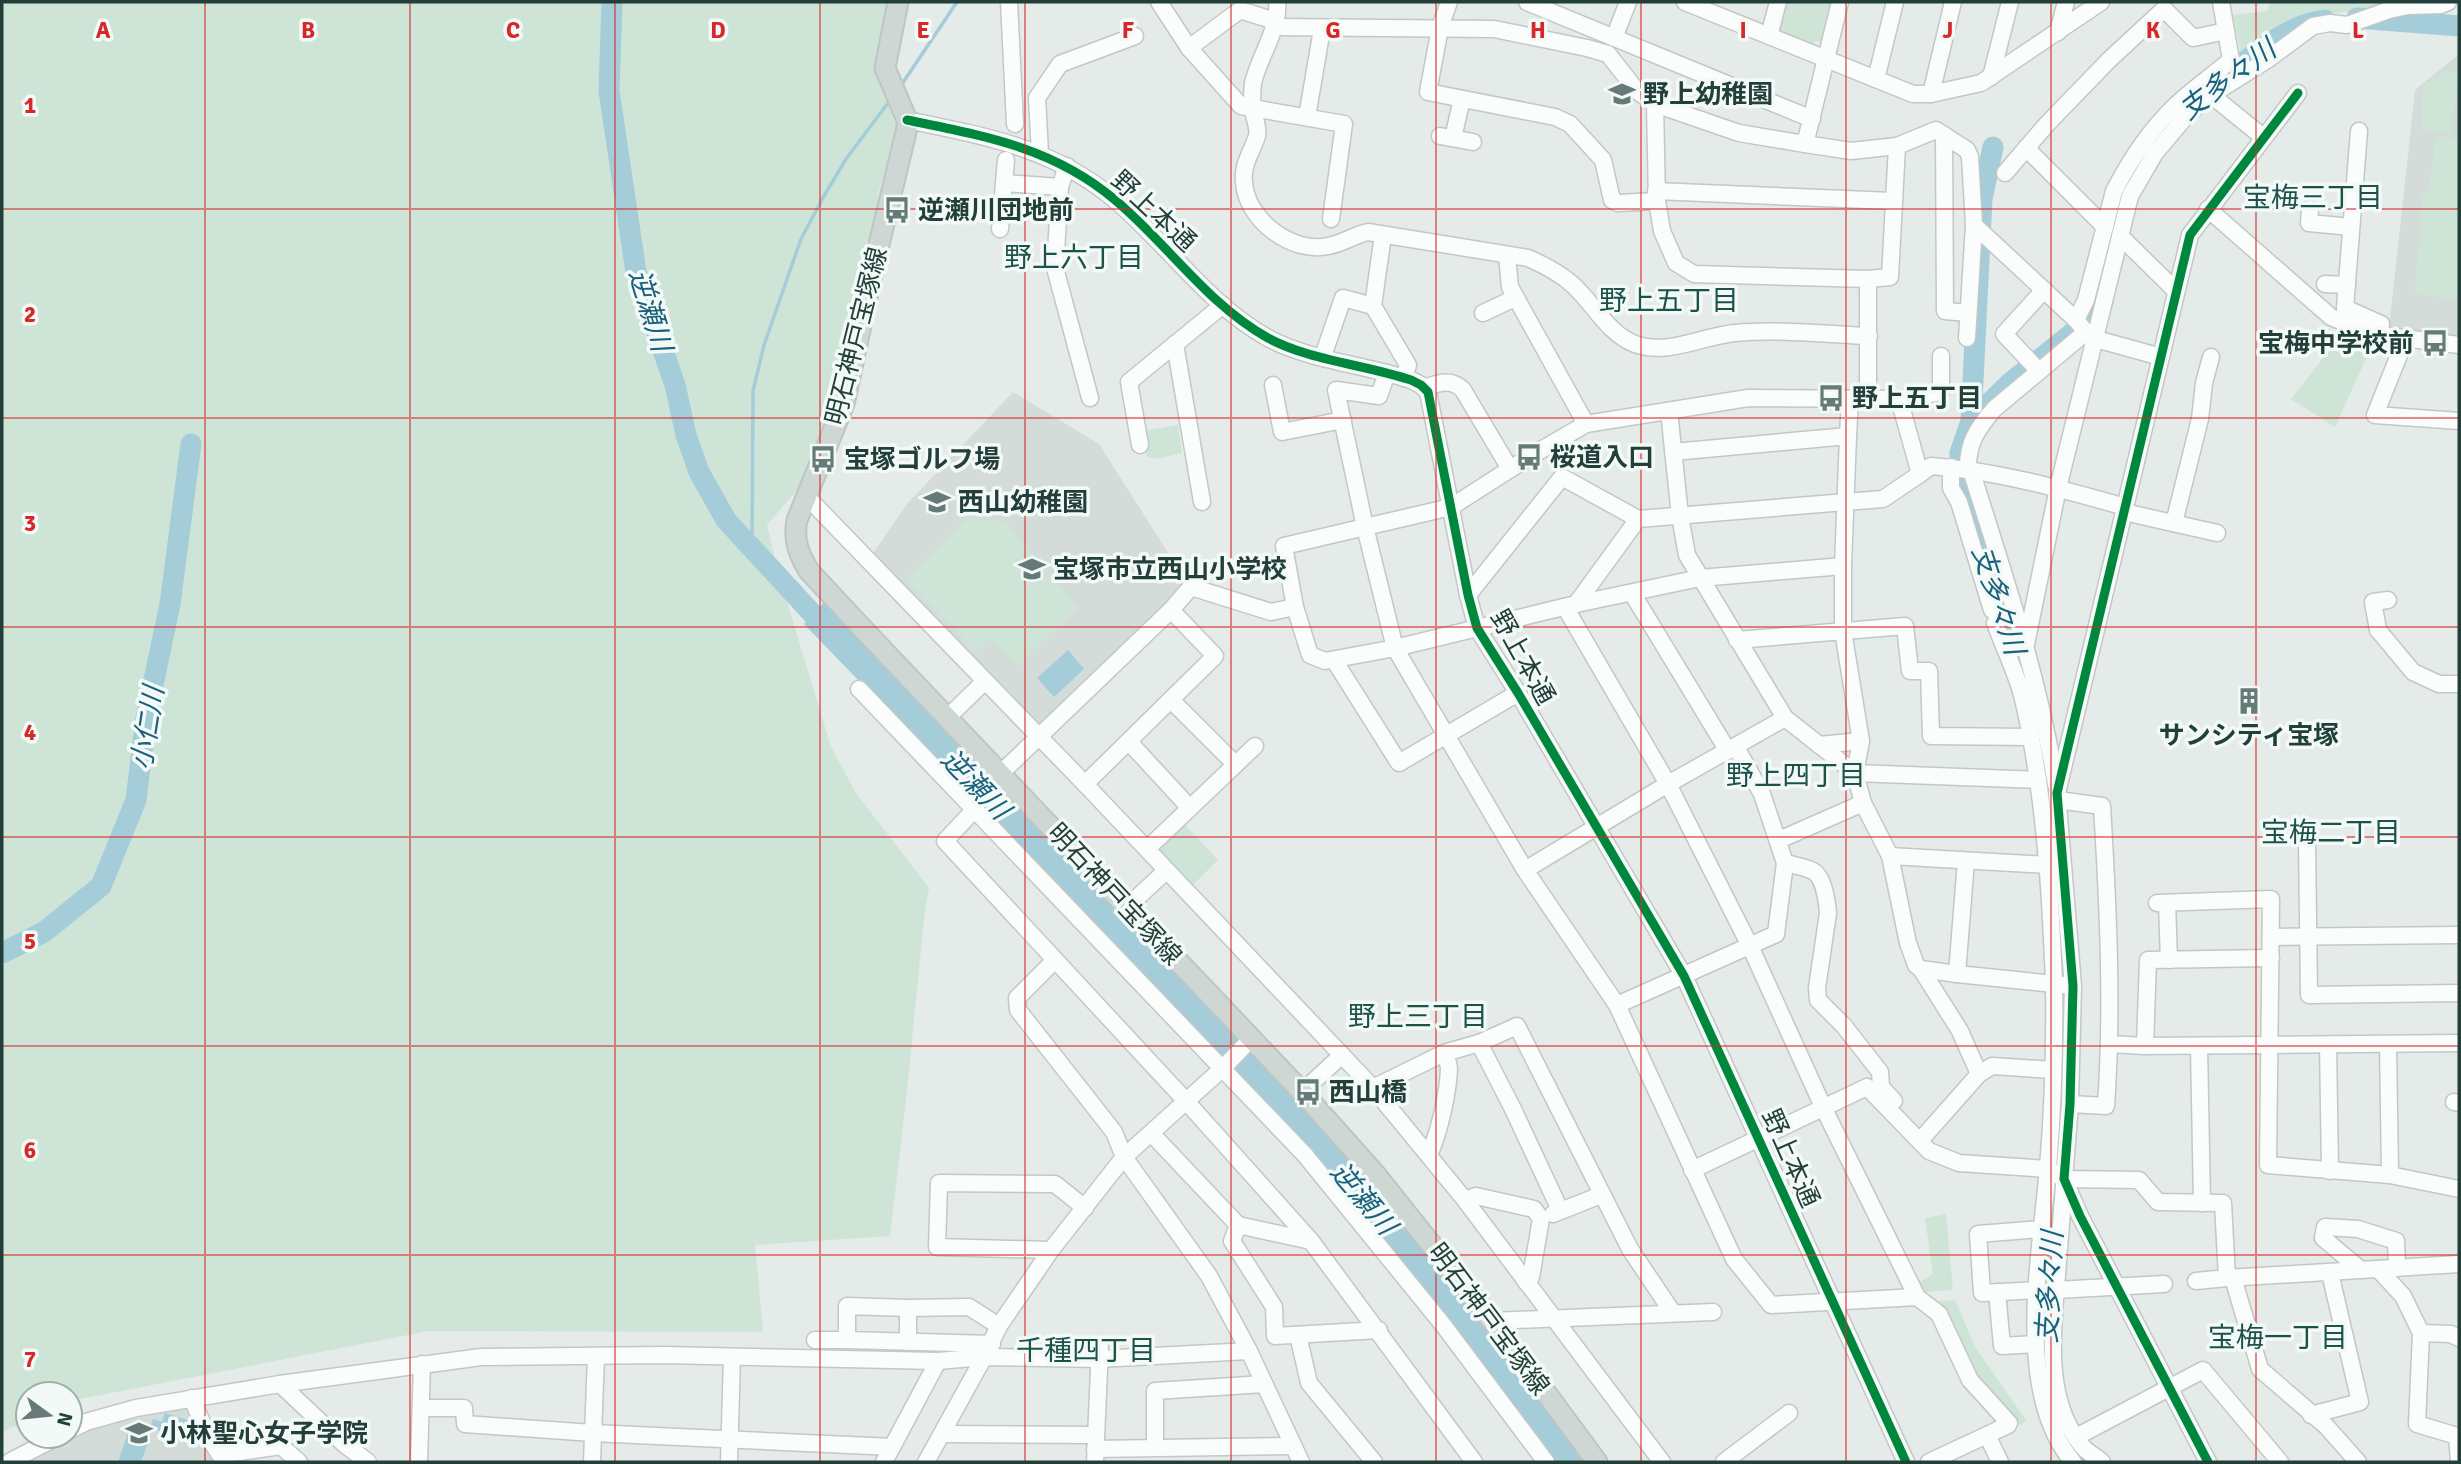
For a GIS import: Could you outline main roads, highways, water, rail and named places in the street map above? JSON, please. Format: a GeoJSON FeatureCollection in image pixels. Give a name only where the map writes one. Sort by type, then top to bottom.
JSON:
{"type":"FeatureCollection","features":[{"type":"Feature","properties":{"kind":"main road","name":"明石神戸宝塚線"},"geometry":{"type":"LineString","coordinates":[[898,2],[885,68],[907,120],[907,128],[840,416],[799,513],[796,533],[799,551],[809,571],[1302,1093],[1376,1175],[1492,1321],[1597,1462]]}},
{"type":"Feature","properties":{"kind":"water"},"geometry":{"type":"Polygon","coordinates":[[[824,602],[1197,991],[1399,1211],[1590,1462],[1552,1462],[1232,1068],[804,624],[824,602]]]}},
{"type":"Feature","properties":{"kind":"water"},"geometry":{"type":"Polygon","coordinates":[[[1068,650],[1084,669],[1054,697],[1037,678],[1068,650]]]}},
{"type":"Feature","properties":{"kind":"water"},"geometry":{"type":"Polygon","coordinates":[[[165,1413],[191,1421],[188,1431],[194,1433],[191,1442],[150,1428],[153,1419],[162,1422],[165,1413]]]}},
{"type":"Feature","properties":{"kind":"water"},"geometry":{"type":"Polygon","coordinates":[[[128,1433],[149,1440],[141,1462],[118,1462],[128,1433]]]}},
{"type":"Feature","properties":{"kind":"waterway","name":"逆瀬川"},"geometry":{"type":"LineString","coordinates":[[612,2],[609,91],[636,272],[675,385],[686,435],[699,472],[726,520],[832,635]]}},
{"type":"Feature","properties":{"kind":"waterway"},"geometry":{"type":"LineString","coordinates":[[900,87],[957,2]]}},
{"type":"Feature","properties":{"kind":"waterway","name":"支多々川"},"geometry":{"type":"LineString","coordinates":[[2357,18],[2459,26]]}},
{"type":"Feature","properties":{"kind":"waterway","name":"支多々川"},"geometry":{"type":"LineString","coordinates":[[2207,90],[2277,38],[2308,24],[2325,20]]}},
{"type":"Feature","properties":{"kind":"waterway"},"geometry":{"type":"LineString","coordinates":[[752,548],[753,391],[764,345],[801,239],[846,159],[891,99]]}},
{"type":"Feature","properties":{"kind":"waterway"},"geometry":{"type":"LineString","coordinates":[[1971,421],[1982,199],[1993,147]]}},
{"type":"Feature","properties":{"kind":"waterway","name":"支多々川"},"geometry":{"type":"LineString","coordinates":[[2112,228],[2124,188],[2135,167]]}},
{"type":"Feature","properties":{"kind":"waterway","name":"支多々川"},"geometry":{"type":"LineString","coordinates":[[2028,699],[2022,669],[1962,487],[1960,453],[1971,421],[2010,383],[2075,331],[2090,313],[2099,280]]}},
{"type":"Feature","properties":{"kind":"waterway","name":"小仁川"},"geometry":{"type":"LineString","coordinates":[[2,953],[44,932],[101,886],[136,800],[146,718],[170,604],[191,444]]}},
{"type":"Feature","properties":{"kind":"waterway","name":"支多々川"},"geometry":{"type":"LineString","coordinates":[[2060,946],[2063,999],[2061,1047]]}},
{"type":"Feature","properties":{"kind":"waterway","name":"支多々川"},"geometry":{"type":"LineString","coordinates":[[2046,1382],[2045,1302],[2054,1180]]}},
{"type":"Feature","properties":{"kind":"waterway","name":"支多々川"},"geometry":{"type":"LineString","coordinates":[[2062,1432],[2078,1456],[2088,1462]]}},
{"type":"Feature","properties":{"kind":"place","name":"野上幼稚園"},"geometry":{"type":"Point","coordinates":[1622,94]}},
{"type":"Feature","properties":{"kind":"place","name":"逆瀬川団地前"},"geometry":{"type":"Point","coordinates":[897,210]}},
{"type":"Feature","properties":{"kind":"place","name":"宝梅中学校前"},"geometry":{"type":"Point","coordinates":[2435,343]}},
{"type":"Feature","properties":{"kind":"place","name":"野上五丁目"},"geometry":{"type":"Point","coordinates":[1831,398]}},
{"type":"Feature","properties":{"kind":"place","name":"桜道入口"},"geometry":{"type":"Point","coordinates":[1529,457]}},
{"type":"Feature","properties":{"kind":"place","name":"宝塚ゴルフ場"},"geometry":{"type":"Point","coordinates":[823,459]}},
{"type":"Feature","properties":{"kind":"place","name":"西山幼稚園"},"geometry":{"type":"Point","coordinates":[937,502]}},
{"type":"Feature","properties":{"kind":"place","name":"宝塚市立西山小学校"},"geometry":{"type":"Point","coordinates":[1032,569]}},
{"type":"Feature","properties":{"kind":"place","name":"サンシティ宝塚"},"geometry":{"type":"Point","coordinates":[2249,701]}},
{"type":"Feature","properties":{"kind":"place","name":"西山橋"},"geometry":{"type":"Point","coordinates":[1308,1092]}},
{"type":"Feature","properties":{"kind":"place","name":"小林聖心女子学院"},"geometry":{"type":"Point","coordinates":[139,1433]}},
{"type":"Feature","properties":{"kind":"district","name":"宝梅三丁目"},"geometry":{"type":"Point","coordinates":[2313,197]}},
{"type":"Feature","properties":{"kind":"district","name":"野上六丁目"},"geometry":{"type":"Point","coordinates":[1074,257]}},
{"type":"Feature","properties":{"kind":"district","name":"野上五丁目"},"geometry":{"type":"Point","coordinates":[1669,300]}},
{"type":"Feature","properties":{"kind":"district","name":"野上四丁目"},"geometry":{"type":"Point","coordinates":[1796,775]}},
{"type":"Feature","properties":{"kind":"district","name":"宝梅二丁目"},"geometry":{"type":"Point","coordinates":[2331,832]}},
{"type":"Feature","properties":{"kind":"district","name":"野上三丁目"},"geometry":{"type":"Point","coordinates":[1418,1016]}},
{"type":"Feature","properties":{"kind":"district","name":"宝梅一丁目"},"geometry":{"type":"Point","coordinates":[2278,1337]}},
{"type":"Feature","properties":{"kind":"district","name":"千種四丁目"},"geometry":{"type":"Point","coordinates":[1086,1350]}}]}
